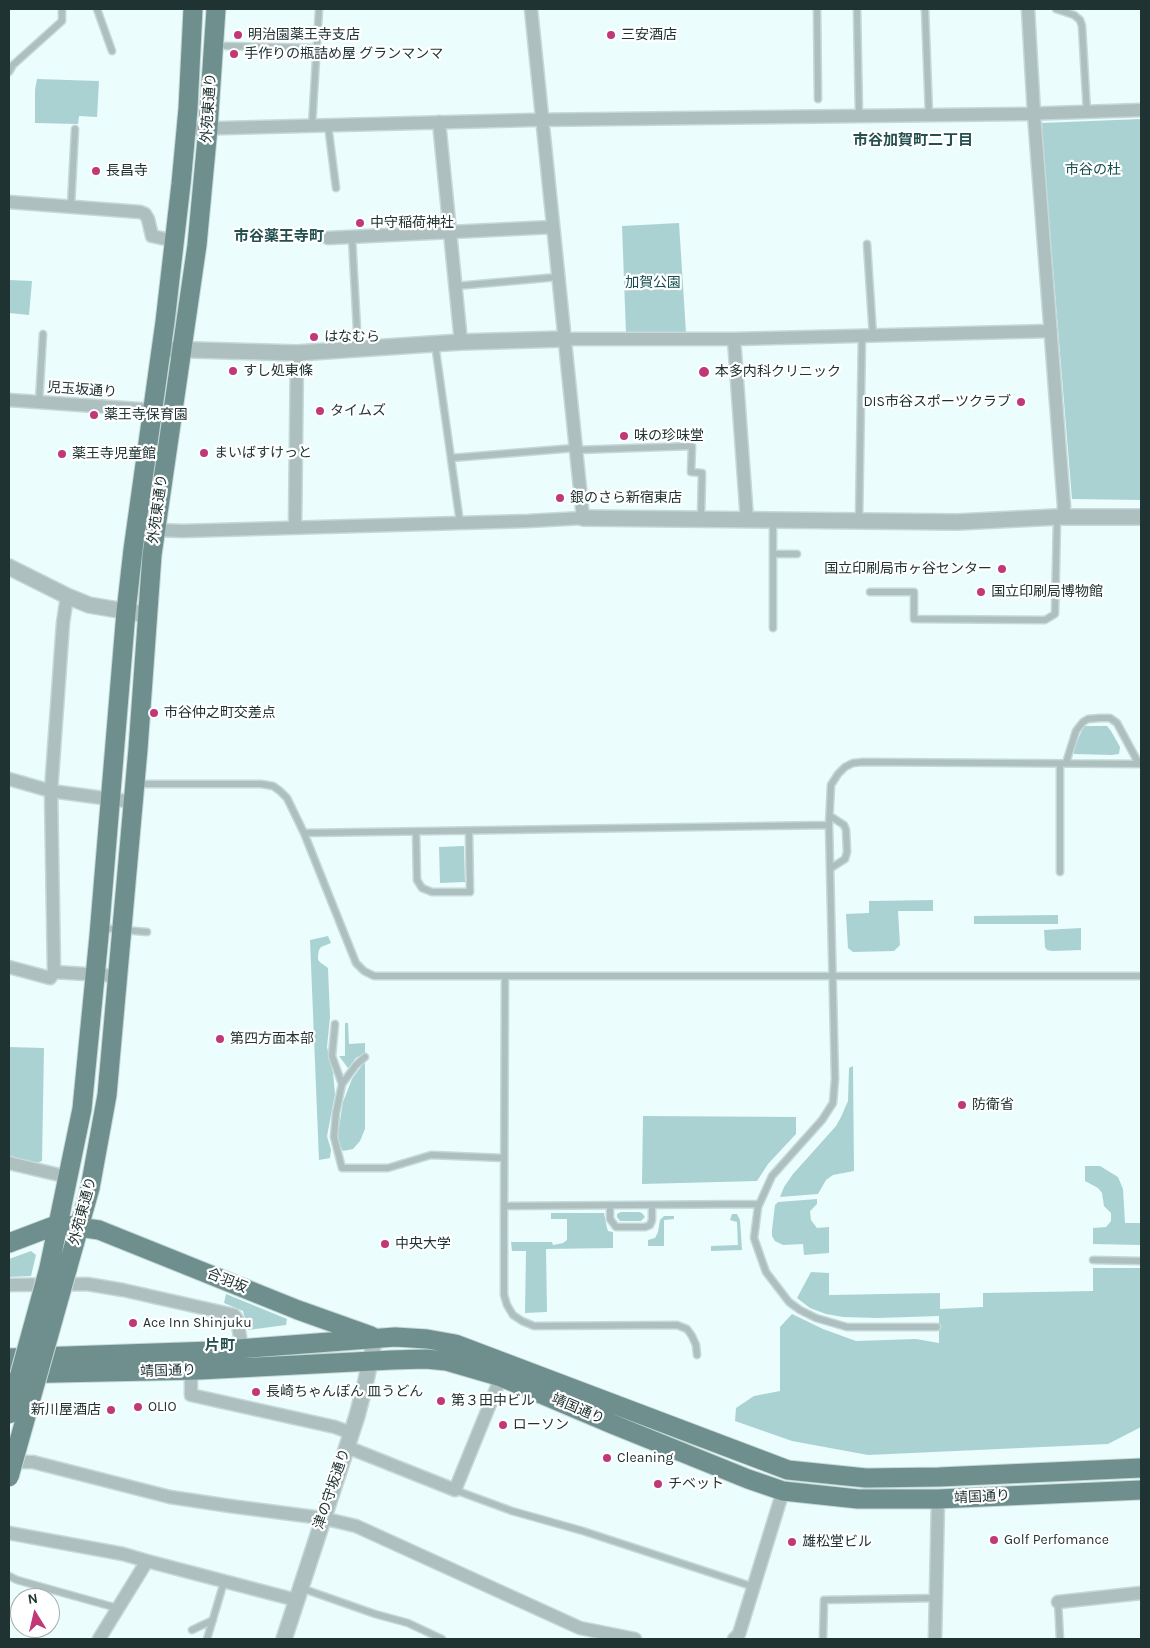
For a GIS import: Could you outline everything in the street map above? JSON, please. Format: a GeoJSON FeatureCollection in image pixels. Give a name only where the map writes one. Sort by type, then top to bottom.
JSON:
{"type":"FeatureCollection","features":[{"type":"Feature","properties":{"kind":"main road","name":"外苑東通り"},"geometry":{"type":"LineString","coordinates":[[9,1477],[58,1269],[59,1224],[82,1109],[100,928],[126,612],[175,242],[186,129],[193,9]]}},
{"type":"Feature","properties":{"kind":"main road","name":"外苑東通り"},"geometry":{"type":"LineString","coordinates":[[9,1414],[58,1269],[80,1226],[92,1179],[108,1095],[155,530],[197,245],[208,128],[216,9]]}},
{"type":"Feature","properties":{"kind":"main road","name":"合羽坂"},"geometry":{"type":"LineString","coordinates":[[59,1224],[99,1230],[298,1310],[375,1338]]}},
{"type":"Feature","properties":{"kind":"main road"},"geometry":{"type":"LineString","coordinates":[[9,1243],[59,1224]]}},
{"type":"Feature","properties":{"kind":"main road"},"geometry":{"type":"LineString","coordinates":[[298,1310],[348,1340],[370,1361]]}},
{"type":"Feature","properties":{"kind":"main road"},"geometry":{"type":"LineString","coordinates":[[287,1346],[326,1336],[326,1326]]}},
{"type":"Feature","properties":{"kind":"main road","name":"靖国通り"},"geometry":{"type":"LineString","coordinates":[[9,1358],[242,1349],[375,1338],[413,1338],[455,1344],[788,1470],[866,1478],[1141,1468]]}},
{"type":"Feature","properties":{"kind":"main road","name":"靖国通り"},"geometry":{"type":"LineString","coordinates":[[9,1374],[199,1370],[426,1359],[446,1361],[501,1377],[738,1475],[784,1491],[858,1499],[938,1499],[1141,1490]]}},
{"type":"Feature","properties":{"kind":"street"},"geometry":{"type":"LineString","coordinates":[[531,9],[583,518]]}},
{"type":"Feature","properties":{"kind":"street"},"geometry":{"type":"LineString","coordinates":[[1028,9],[1034,114],[1064,506],[1060,517]]}},
{"type":"Feature","properties":{"kind":"street"},"geometry":{"type":"LineString","coordinates":[[186,129],[439,122],[1034,114],[1141,110]]}},
{"type":"Feature","properties":{"kind":"street"},"geometry":{"type":"LineString","coordinates":[[439,122],[461,342]]}},
{"type":"Feature","properties":{"kind":"street"},"geometry":{"type":"LineString","coordinates":[[9,202],[140,212],[145,214],[148,219],[152,236],[175,242]]}},
{"type":"Feature","properties":{"kind":"street"},"geometry":{"type":"LineString","coordinates":[[328,238],[553,227]]}},
{"type":"Feature","properties":{"kind":"street"},"geometry":{"type":"LineString","coordinates":[[161,349],[297,353],[461,342],[564,339],[734,339],[1051,332]]}},
{"type":"Feature","properties":{"kind":"street"},"geometry":{"type":"LineString","coordinates":[[734,339],[747,520]]}},
{"type":"Feature","properties":{"kind":"street"},"geometry":{"type":"LineString","coordinates":[[295,527],[297,353]]}},
{"type":"Feature","properties":{"kind":"street","name":"児玉坂通り"},"geometry":{"type":"LineString","coordinates":[[9,400],[153,410]]}},
{"type":"Feature","properties":{"kind":"street"},"geometry":{"type":"LineString","coordinates":[[155,530],[183,531],[583,518],[957,522],[1060,517],[1141,517]]}},
{"type":"Feature","properties":{"kind":"street"},"geometry":{"type":"LineString","coordinates":[[9,568],[90,605],[148,615]]}},
{"type":"Feature","properties":{"kind":"street"},"geometry":{"type":"LineString","coordinates":[[9,967],[50,978],[54,972],[51,791],[63,623],[67,596]]}},
{"type":"Feature","properties":{"kind":"street"},"geometry":{"type":"LineString","coordinates":[[9,779],[51,791],[110,799],[134,793]]}},
{"type":"Feature","properties":{"kind":"street"},"geometry":{"type":"LineString","coordinates":[[54,972],[118,976]]}},
{"type":"Feature","properties":{"kind":"street"},"geometry":{"type":"LineString","coordinates":[[9,1163],[68,1177]]}},
{"type":"Feature","properties":{"kind":"street"},"geometry":{"type":"LineString","coordinates":[[9,1284],[87,1284],[123,1290],[234,1316],[237,1320],[242,1349]]}},
{"type":"Feature","properties":{"kind":"street","name":"津の守坂通り"},"geometry":{"type":"LineString","coordinates":[[284,1639],[349,1440],[365,1384],[375,1338]]}},
{"type":"Feature","properties":{"kind":"street"},"geometry":{"type":"LineString","coordinates":[[199,1370],[191,1376],[192,1395],[335,1427],[349,1440],[455,1490],[501,1377]]}},
{"type":"Feature","properties":{"kind":"street"},"geometry":{"type":"LineString","coordinates":[[9,1462],[33,1462],[170,1496],[322,1518],[356,1526],[580,1628],[635,1639]]}},
{"type":"Feature","properties":{"kind":"street"},"geometry":{"type":"LineString","coordinates":[[734,1639],[739,1634],[784,1491]]}},
{"type":"Feature","properties":{"kind":"street"},"geometry":{"type":"LineString","coordinates":[[935,1639],[938,1499]]}},
{"type":"Feature","properties":{"kind":"street"},"geometry":{"type":"LineString","coordinates":[[9,1533],[123,1554],[224,1582],[298,1594]]}},
{"type":"Feature","properties":{"kind":"street"},"geometry":{"type":"LineString","coordinates":[[98,1639],[147,1561]]}},
{"type":"Feature","properties":{"kind":"street"},"geometry":{"type":"LineString","coordinates":[[1058,1602],[1141,1593]]}},
{"type":"Feature","properties":{"kind":"lane"},"geometry":{"type":"LineString","coordinates":[[9,72],[13,65],[62,20],[62,9]]}},
{"type":"Feature","properties":{"kind":"lane"},"geometry":{"type":"LineString","coordinates":[[98,9],[112,51]]}},
{"type":"Feature","properties":{"kind":"lane"},"geometry":{"type":"LineString","coordinates":[[312,126],[319,9]]}},
{"type":"Feature","properties":{"kind":"lane"},"geometry":{"type":"LineString","coordinates":[[818,9],[818,99]]}},
{"type":"Feature","properties":{"kind":"lane"},"geometry":{"type":"LineString","coordinates":[[857,9],[859,116]]}},
{"type":"Feature","properties":{"kind":"lane"},"geometry":{"type":"LineString","coordinates":[[925,9],[929,115]]}},
{"type":"Feature","properties":{"kind":"lane"},"geometry":{"type":"LineString","coordinates":[[1056,9],[1074,15],[1080,20],[1082,26],[1087,113]]}},
{"type":"Feature","properties":{"kind":"lane"},"geometry":{"type":"LineString","coordinates":[[226,46],[316,48]]}},
{"type":"Feature","properties":{"kind":"lane"},"geometry":{"type":"LineString","coordinates":[[328,125],[336,188]]}},
{"type":"Feature","properties":{"kind":"lane"},"geometry":{"type":"LineString","coordinates":[[71,206],[75,129]]}},
{"type":"Feature","properties":{"kind":"lane"},"geometry":{"type":"LineString","coordinates":[[352,237],[358,350]]}},
{"type":"Feature","properties":{"kind":"lane"},"geometry":{"type":"LineString","coordinates":[[859,522],[868,336],[867,244]]}},
{"type":"Feature","properties":{"kind":"lane"},"geometry":{"type":"LineString","coordinates":[[456,286],[558,277]]}},
{"type":"Feature","properties":{"kind":"lane"},"geometry":{"type":"LineString","coordinates":[[39,402],[43,334]]}},
{"type":"Feature","properties":{"kind":"lane"},"geometry":{"type":"LineString","coordinates":[[435,344],[460,523]]}},
{"type":"Feature","properties":{"kind":"lane"},"geometry":{"type":"LineString","coordinates":[[451,458],[576,449],[692,446],[691,472],[702,473],[701,520]]}},
{"type":"Feature","properties":{"kind":"lane"},"geometry":{"type":"LineString","coordinates":[[870,592],[914,592],[914,619],[1045,620],[1055,614],[1060,517]]}},
{"type":"Feature","properties":{"kind":"lane"},"geometry":{"type":"LineString","coordinates":[[773,628],[774,520]]}},
{"type":"Feature","properties":{"kind":"lane"},"geometry":{"type":"LineString","coordinates":[[773,554],[798,554]]}},
{"type":"Feature","properties":{"kind":"lane"},"geometry":{"type":"LineString","coordinates":[[937,1327],[847,1327],[816,1318],[789,1302],[766,1272],[754,1238],[759,1204],[772,1176],[822,1120],[833,1103],[835,1079],[832,976],[831,786],[838,774],[845,767],[853,763],[870,762],[1063,764],[1140,764],[1117,723],[1110,718],[1088,719],[1083,722],[1076,731],[1063,764],[1060,872]]}},
{"type":"Feature","properties":{"kind":"lane"},"geometry":{"type":"LineString","coordinates":[[134,793],[261,784],[273,786],[287,798],[304,833],[356,963],[364,971],[374,976],[1141,976]]}},
{"type":"Feature","properties":{"kind":"lane"},"geometry":{"type":"LineString","coordinates":[[830,816],[844,825],[847,852],[845,859],[831,868]]}},
{"type":"Feature","properties":{"kind":"lane"},"geometry":{"type":"LineString","coordinates":[[304,833],[830,825]]}},
{"type":"Feature","properties":{"kind":"lane"},"geometry":{"type":"LineString","coordinates":[[416,832],[417,880],[422,888],[432,892],[470,892],[469,831]]}},
{"type":"Feature","properties":{"kind":"lane"},"geometry":{"type":"LineString","coordinates":[[100,928],[147,932]]}},
{"type":"Feature","properties":{"kind":"lane"},"geometry":{"type":"LineString","coordinates":[[505,976],[504,1295],[507,1305],[513,1315],[534,1326],[676,1325],[687,1329],[692,1336],[696,1345],[697,1355]]}},
{"type":"Feature","properties":{"kind":"lane"},"geometry":{"type":"LineString","coordinates":[[335,1024],[332,1056],[342,1084]]}},
{"type":"Feature","properties":{"kind":"lane"},"geometry":{"type":"LineString","coordinates":[[365,1057],[356,1065],[342,1084],[336,1113],[334,1137],[342,1168],[388,1168],[432,1155],[504,1158]]}},
{"type":"Feature","properties":{"kind":"lane"},"geometry":{"type":"LineString","coordinates":[[610,1205],[610,1219],[616,1227],[645,1228],[650,1225],[652,1220],[652,1204]]}},
{"type":"Feature","properties":{"kind":"lane"},"geometry":{"type":"LineString","coordinates":[[504,1206],[759,1204]]}},
{"type":"Feature","properties":{"kind":"lane"},"geometry":{"type":"LineString","coordinates":[[1093,1260],[1141,1261]]}},
{"type":"Feature","properties":{"kind":"lane"},"geometry":{"type":"LineString","coordinates":[[455,1490],[512,1511],[583,1531],[754,1588]]}},
{"type":"Feature","properties":{"kind":"lane"},"geometry":{"type":"LineString","coordinates":[[9,1576],[17,1580],[117,1608]]}},
{"type":"Feature","properties":{"kind":"lane"},"geometry":{"type":"LineString","coordinates":[[207,1639],[224,1582]]}},
{"type":"Feature","properties":{"kind":"lane"},"geometry":{"type":"LineString","coordinates":[[298,1594],[408,1622],[442,1639]]}},
{"type":"Feature","properties":{"kind":"lane"},"geometry":{"type":"LineString","coordinates":[[823,1639],[824,1600],[937,1598]]}},
{"type":"Feature","properties":{"kind":"lane"},"geometry":{"type":"LineString","coordinates":[[1058,1602],[1060,1639]]}},
{"type":"Feature","properties":{"kind":"lane"},"geometry":{"type":"LineString","coordinates":[[192,1630],[213,1620]]}},
{"type":"Feature","properties":{"kind":"green space"},"geometry":{"type":"Polygon","coordinates":[[[37,79],[99,81],[97,117],[79,116],[78,124],[35,123],[37,79]]]}},
{"type":"Feature","properties":{"kind":"green space","name":"市谷の杜"},"geometry":{"type":"Polygon","coordinates":[[[1141,119],[1141,500],[1072,499],[1041,123],[1141,119]]]}},
{"type":"Feature","properties":{"kind":"green space","name":"加賀公園"},"geometry":{"type":"Polygon","coordinates":[[[679,223],[686,333],[626,333],[622,226],[679,223]]]}},
{"type":"Feature","properties":{"kind":"green space"},"geometry":{"type":"Polygon","coordinates":[[[9,280],[32,281],[29,315],[9,313],[9,280]]]}},
{"type":"Feature","properties":{"kind":"green space"},"geometry":{"type":"Polygon","coordinates":[[[1084,726],[1107,726],[1120,747],[1119,754],[1074,754],[1073,750],[1084,726]]]}},
{"type":"Feature","properties":{"kind":"green space"},"geometry":{"type":"Polygon","coordinates":[[[464,846],[465,882],[440,883],[439,847],[464,846]]]}},
{"type":"Feature","properties":{"kind":"green space"},"geometry":{"type":"Polygon","coordinates":[[[933,900],[933,911],[898,911],[900,945],[894,951],[853,952],[848,948],[846,914],[869,913],[869,901],[933,900]]]}},
{"type":"Feature","properties":{"kind":"green space"},"geometry":{"type":"Polygon","coordinates":[[[1058,915],[1058,924],[974,924],[974,916],[1058,915]]]}},
{"type":"Feature","properties":{"kind":"green space"},"geometry":{"type":"Polygon","coordinates":[[[1081,928],[1081,950],[1052,951],[1047,950],[1045,947],[1044,930],[1081,928]]]}},
{"type":"Feature","properties":{"kind":"green space"},"geometry":{"type":"Polygon","coordinates":[[[328,936],[331,943],[321,947],[318,960],[328,968],[330,1017],[327,1047],[333,1073],[335,1094],[327,1136],[331,1150],[330,1158],[319,1160],[310,940],[328,936]]]}},
{"type":"Feature","properties":{"kind":"green space"},"geometry":{"type":"Polygon","coordinates":[[[345,1023],[348,1023],[349,1044],[365,1043],[365,1053],[356,1058],[348,1068],[339,1056],[345,1056],[345,1023]]]}},
{"type":"Feature","properties":{"kind":"green space"},"geometry":{"type":"Polygon","coordinates":[[[9,1047],[44,1048],[42,1161],[37,1163],[9,1156],[9,1047]]]}},
{"type":"Feature","properties":{"kind":"green space"},"geometry":{"type":"Polygon","coordinates":[[[365,1061],[365,1129],[360,1141],[353,1149],[343,1151],[338,1143],[338,1133],[343,1102],[352,1079],[365,1061]]]}},
{"type":"Feature","properties":{"kind":"green space"},"geometry":{"type":"Polygon","coordinates":[[[853,1066],[854,1171],[833,1175],[826,1180],[818,1194],[780,1197],[793,1174],[836,1126],[848,1101],[849,1068],[853,1066]]]}},
{"type":"Feature","properties":{"kind":"green space"},"geometry":{"type":"Polygon","coordinates":[[[643,1116],[796,1117],[796,1134],[768,1164],[757,1181],[642,1184],[643,1116]]]}},
{"type":"Feature","properties":{"kind":"green space"},"geometry":{"type":"Polygon","coordinates":[[[1085,1166],[1100,1166],[1118,1177],[1123,1189],[1125,1223],[1141,1223],[1141,1245],[1093,1244],[1093,1228],[1106,1227],[1111,1221],[1111,1213],[1104,1206],[1102,1193],[1098,1188],[1085,1181],[1085,1166]]]}},
{"type":"Feature","properties":{"kind":"green space"},"geometry":{"type":"Polygon","coordinates":[[[817,1199],[817,1204],[810,1211],[811,1220],[817,1228],[829,1227],[829,1253],[804,1255],[803,1244],[783,1245],[775,1241],[772,1236],[772,1230],[775,1205],[778,1202],[817,1199]]]}},
{"type":"Feature","properties":{"kind":"green space"},"geometry":{"type":"Polygon","coordinates":[[[621,1212],[639,1212],[645,1217],[641,1221],[620,1221],[617,1214],[621,1212]]]}},
{"type":"Feature","properties":{"kind":"green space"},"geometry":{"type":"Polygon","coordinates":[[[551,1213],[604,1213],[608,1231],[613,1232],[613,1248],[546,1249],[547,1312],[525,1313],[526,1251],[512,1251],[511,1242],[552,1242],[553,1245],[563,1243],[567,1240],[567,1219],[551,1219],[551,1213]]]}},
{"type":"Feature","properties":{"kind":"green space"},"geometry":{"type":"Polygon","coordinates":[[[732,1214],[737,1214],[740,1220],[742,1250],[711,1251],[711,1246],[738,1245],[737,1222],[730,1220],[732,1214]]]}},
{"type":"Feature","properties":{"kind":"green space"},"geometry":{"type":"Polygon","coordinates":[[[664,1216],[674,1216],[674,1219],[664,1220],[664,1246],[648,1246],[648,1240],[655,1238],[660,1220],[664,1216]]]}},
{"type":"Feature","properties":{"kind":"green space"},"geometry":{"type":"Polygon","coordinates":[[[31,1251],[36,1255],[31,1276],[9,1277],[9,1259],[31,1251]]]}},
{"type":"Feature","properties":{"kind":"green space"},"geometry":{"type":"Polygon","coordinates":[[[1093,1268],[1141,1268],[1141,1427],[1108,1444],[868,1455],[792,1441],[735,1421],[736,1408],[754,1396],[780,1391],[780,1327],[792,1314],[823,1329],[856,1341],[916,1339],[939,1343],[939,1316],[843,1317],[826,1314],[810,1308],[797,1298],[811,1272],[829,1273],[829,1295],[940,1293],[940,1309],[983,1307],[983,1293],[1093,1291],[1093,1268]]]}},
{"type":"Feature","properties":{"kind":"green space"},"geometry":{"type":"Polygon","coordinates":[[[226,1294],[287,1319],[286,1325],[248,1330],[243,1311],[224,1303],[226,1294]]]}},
{"type":"Feature","properties":{"kind":"place","name":"明治園薬王寺支店"},"geometry":{"type":"Point","coordinates":[238,35]}},
{"type":"Feature","properties":{"kind":"place","name":"三安酒店"},"geometry":{"type":"Point","coordinates":[611,35]}},
{"type":"Feature","properties":{"kind":"place","name":"手作りの瓶詰め屋 グランマンマ"},"geometry":{"type":"Point","coordinates":[234,54]}},
{"type":"Feature","properties":{"kind":"place","name":"長昌寺"},"geometry":{"type":"Point","coordinates":[96,171]}},
{"type":"Feature","properties":{"kind":"place","name":"中守稲荷神社"},"geometry":{"type":"Point","coordinates":[360,223]}},
{"type":"Feature","properties":{"kind":"place","name":"はなむら"},"geometry":{"type":"Point","coordinates":[314,337]}},
{"type":"Feature","properties":{"kind":"place","name":"すし処東條"},"geometry":{"type":"Point","coordinates":[233,371]}},
{"type":"Feature","properties":{"kind":"place","name":"本多内科クリニック"},"geometry":{"type":"Point","coordinates":[704,372]}},
{"type":"Feature","properties":{"kind":"place","name":"DIS市谷スポーツクラブ"},"geometry":{"type":"Point","coordinates":[1021,402]}},
{"type":"Feature","properties":{"kind":"place","name":"タイムズ"},"geometry":{"type":"Point","coordinates":[320,411]}},
{"type":"Feature","properties":{"kind":"place","name":"薬王寺保育園"},"geometry":{"type":"Point","coordinates":[94,415]}},
{"type":"Feature","properties":{"kind":"place","name":"味の珍味堂"},"geometry":{"type":"Point","coordinates":[624,436]}},
{"type":"Feature","properties":{"kind":"place","name":"まいばすけっと"},"geometry":{"type":"Point","coordinates":[204,453]}},
{"type":"Feature","properties":{"kind":"place","name":"薬王寺児童館"},"geometry":{"type":"Point","coordinates":[62,454]}},
{"type":"Feature","properties":{"kind":"place","name":"銀のさら新宿東店"},"geometry":{"type":"Point","coordinates":[560,498]}},
{"type":"Feature","properties":{"kind":"place","name":"国立印刷局市ヶ谷センター"},"geometry":{"type":"Point","coordinates":[1002,569]}},
{"type":"Feature","properties":{"kind":"place","name":"国立印刷局博物館"},"geometry":{"type":"Point","coordinates":[981,592]}},
{"type":"Feature","properties":{"kind":"place","name":"市谷仲之町交差点"},"geometry":{"type":"Point","coordinates":[154,713]}},
{"type":"Feature","properties":{"kind":"place","name":"第四方面本部"},"geometry":{"type":"Point","coordinates":[220,1039]}},
{"type":"Feature","properties":{"kind":"place","name":"防衛省"},"geometry":{"type":"Point","coordinates":[962,1105]}},
{"type":"Feature","properties":{"kind":"place","name":"中央大学"},"geometry":{"type":"Point","coordinates":[385,1244]}},
{"type":"Feature","properties":{"kind":"place","name":"Ace Inn Shinjuku"},"geometry":{"type":"Point","coordinates":[133,1323]}},
{"type":"Feature","properties":{"kind":"place","name":"長崎ちゃんぽん 皿うどん"},"geometry":{"type":"Point","coordinates":[256,1392]}},
{"type":"Feature","properties":{"kind":"place","name":"第３田中ビル"},"geometry":{"type":"Point","coordinates":[441,1401]}},
{"type":"Feature","properties":{"kind":"place","name":"OLIO"},"geometry":{"type":"Point","coordinates":[138,1407]}},
{"type":"Feature","properties":{"kind":"place","name":"新川屋酒店"},"geometry":{"type":"Point","coordinates":[111,1410]}},
{"type":"Feature","properties":{"kind":"place","name":"ローソン"},"geometry":{"type":"Point","coordinates":[503,1425]}},
{"type":"Feature","properties":{"kind":"place","name":"Cleaning"},"geometry":{"type":"Point","coordinates":[607,1458]}},
{"type":"Feature","properties":{"kind":"place","name":"チベット"},"geometry":{"type":"Point","coordinates":[658,1484]}},
{"type":"Feature","properties":{"kind":"place","name":"Golf Perfomance"},"geometry":{"type":"Point","coordinates":[994,1540]}},
{"type":"Feature","properties":{"kind":"place","name":"雄松堂ビル"},"geometry":{"type":"Point","coordinates":[792,1542]}},
{"type":"Feature","properties":{"kind":"district","name":"市谷加賀町二丁目"},"geometry":{"type":"Point","coordinates":[913,141]}},
{"type":"Feature","properties":{"kind":"district","name":"市谷薬王寺町"},"geometry":{"type":"Point","coordinates":[279,237]}},
{"type":"Feature","properties":{"kind":"district","name":"片町"},"geometry":{"type":"Point","coordinates":[220,1346]}}]}
